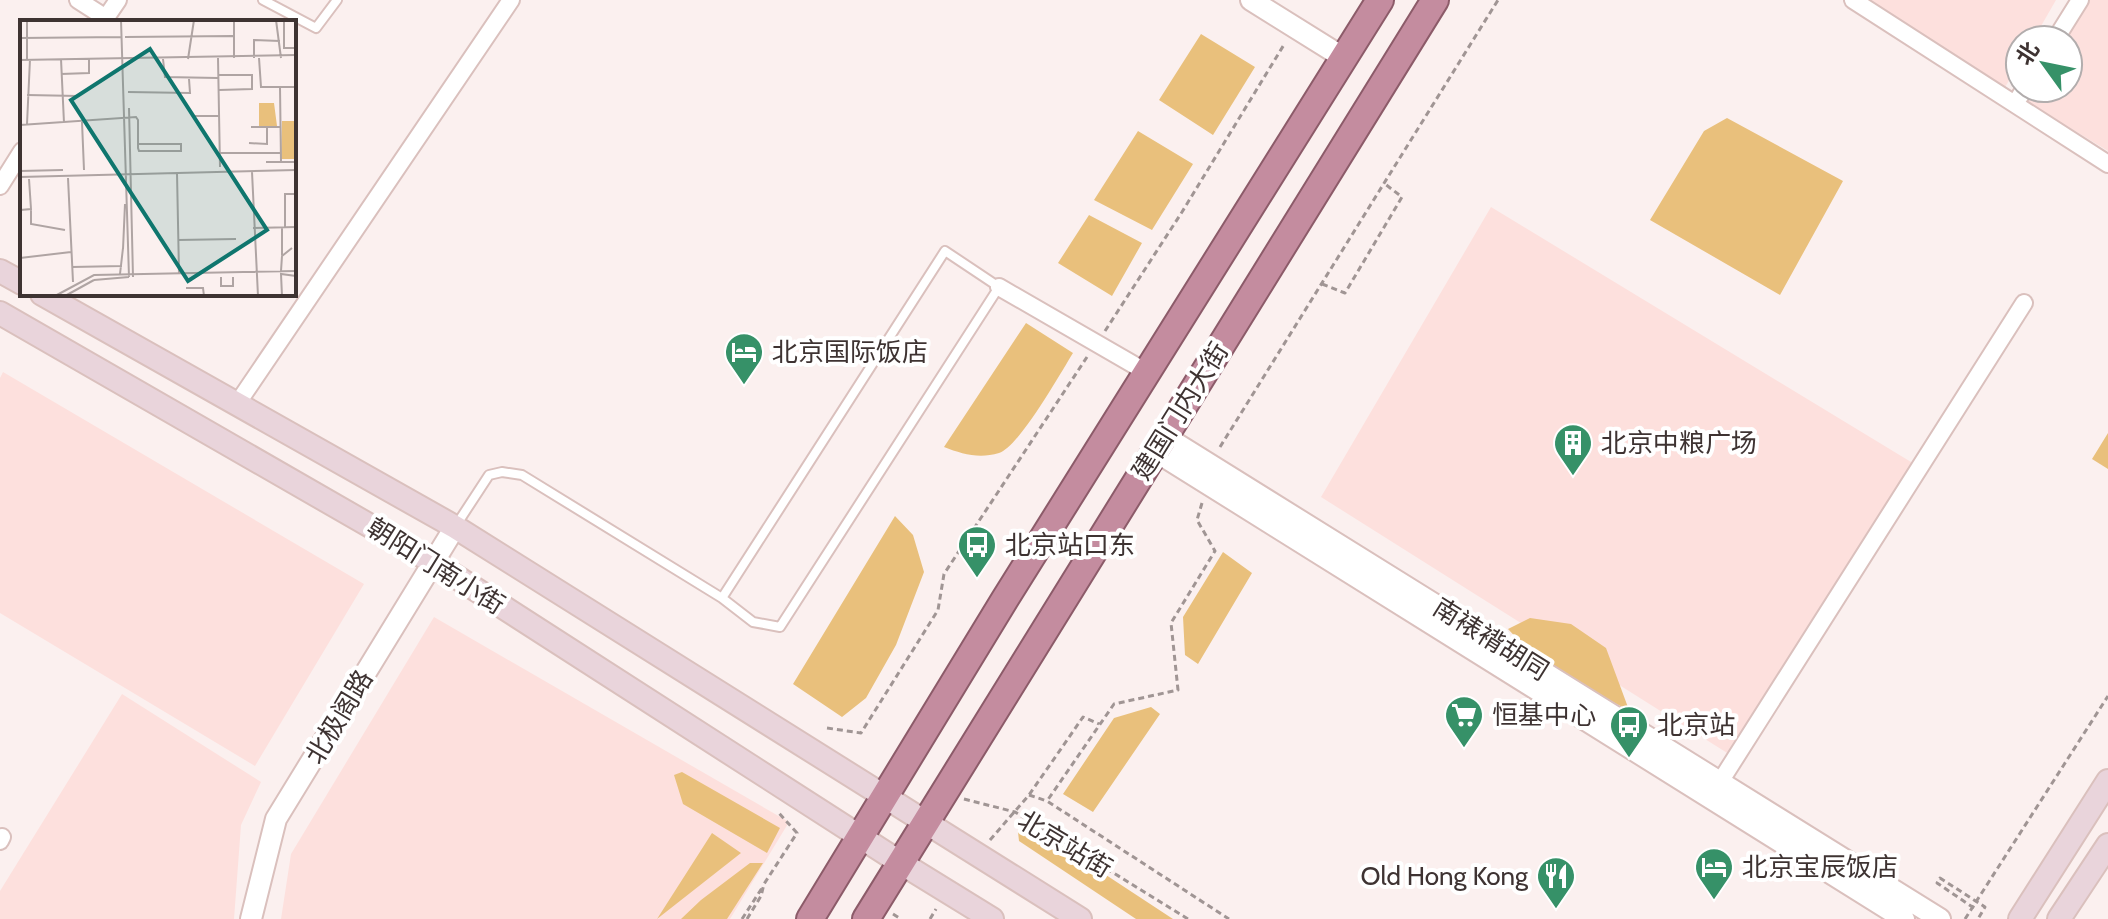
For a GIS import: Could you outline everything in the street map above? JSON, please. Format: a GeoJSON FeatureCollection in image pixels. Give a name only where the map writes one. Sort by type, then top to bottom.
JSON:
{"type":"FeatureCollection","features":[{"type":"Feature","properties":{"kind":"highway","name":"建国门内大街"},"geometry":{"type":"LineString","coordinates":[[861,837],[1005,599],[1380,0]]}},
{"type":"Feature","properties":{"kind":"highway","name":"建国门内大街"},"geometry":{"type":"LineString","coordinates":[[901,863],[1435,0]]}},
{"type":"Feature","properties":{"kind":"highway"},"geometry":{"type":"LineString","coordinates":[[810,919],[861,837]]}},
{"type":"Feature","properties":{"kind":"highway"},"geometry":{"type":"LineString","coordinates":[[866,919],[901,863]]}},
{"type":"Feature","properties":{"kind":"main road"},"geometry":{"type":"LineString","coordinates":[[0,271],[20,282]]}},
{"type":"Feature","properties":{"kind":"main road","name":"朝阳门南小街"},"geometry":{"type":"LineString","coordinates":[[46,296],[455,527],[926,822]]}},
{"type":"Feature","properties":{"kind":"main road","name":"朝阳门南小街"},"geometry":{"type":"LineString","coordinates":[[0,313],[433,562],[901,863]]}},
{"type":"Feature","properties":{"kind":"main road"},"geometry":{"type":"LineString","coordinates":[[2020,919],[2108,781]]}},
{"type":"Feature","properties":{"kind":"main road","name":"北京站街"},"geometry":{"type":"LineString","coordinates":[[926,822],[1080,919]]}},
{"type":"Feature","properties":{"kind":"main road"},"geometry":{"type":"LineString","coordinates":[[2064,918],[2108,845]]}},
{"type":"Feature","properties":{"kind":"main road"},"geometry":{"type":"LineString","coordinates":[[901,863],[992,919]]}},
{"type":"Feature","properties":{"kind":"street"},"geometry":{"type":"LineString","coordinates":[[78,0],[105,20],[118,0]]}},
{"type":"Feature","properties":{"kind":"street"},"geometry":{"type":"LineString","coordinates":[[237,404],[511,0]]}},
{"type":"Feature","properties":{"kind":"street"},"geometry":{"type":"LineString","coordinates":[[1251,0],[1344,58]]}},
{"type":"Feature","properties":{"kind":"street"},"geometry":{"type":"LineString","coordinates":[[1853,0],[2004,97]]}},
{"type":"Feature","properties":{"kind":"street"},"geometry":{"type":"LineString","coordinates":[[2065,24],[2080,0]]}},
{"type":"Feature","properties":{"kind":"street"},"geometry":{"type":"LineString","coordinates":[[2015,104],[2108,164]]}},
{"type":"Feature","properties":{"kind":"street"},"geometry":{"type":"LineString","coordinates":[[0,186],[20,154]]}},
{"type":"Feature","properties":{"kind":"street"},"geometry":{"type":"LineString","coordinates":[[999,287],[1148,373]]}},
{"type":"Feature","properties":{"kind":"street"},"geometry":{"type":"LineString","coordinates":[[1720,782],[2024,303]]}},
{"type":"Feature","properties":{"kind":"street"},"geometry":{"type":"LineString","coordinates":[[1160,444],[1634,751],[1904,919]]}},
{"type":"Feature","properties":{"kind":"street","name":"南裱褙胡同"},"geometry":{"type":"LineString","coordinates":[[1160,444],[1720,782],[1940,919]]}},
{"type":"Feature","properties":{"kind":"street","name":"北极阁路"},"geometry":{"type":"LineString","coordinates":[[251,919],[276,819],[455,527]]}},
{"type":"Feature","properties":{"kind":"lane"},"geometry":{"type":"LineString","coordinates":[[263,0],[316,28],[337,0]]}},
{"type":"Feature","properties":{"kind":"lane"},"geometry":{"type":"LineString","coordinates":[[455,527],[489,475],[502,472],[522,475],[722,598],[753,622],[780,627],[999,287],[945,251],[722,598]]}},
{"type":"Feature","properties":{"kind":"path"},"geometry":{"type":"LineString","coordinates":[[827,728],[861,733],[938,610],[944,574],[1182,212],[1285,43]]}},
{"type":"Feature","properties":{"kind":"path"},"geometry":{"type":"LineString","coordinates":[[1322,284],[1345,293],[1402,197],[1385,184]]}},
{"type":"Feature","properties":{"kind":"path"},"geometry":{"type":"LineString","coordinates":[[1965,919],[2108,696]]}},
{"type":"Feature","properties":{"kind":"path"},"geometry":{"type":"LineString","coordinates":[[1047,801],[1029,795],[1083,717],[1100,725]]}},
{"type":"Feature","properties":{"kind":"path","name":"北京站街"},"geometry":{"type":"LineString","coordinates":[[943,794],[1015,812],[1188,919]]}},
{"type":"Feature","properties":{"kind":"path"},"geometry":{"type":"LineString","coordinates":[[744,919],[761,896],[764,884],[797,833],[778,812]]}},
{"type":"Feature","properties":{"kind":"path"},"geometry":{"type":"LineString","coordinates":[[1974,908],[1937,883],[1940,878],[1985,907],[1978,919]]}},
{"type":"Feature","properties":{"kind":"shaded area"},"geometry":{"type":"Polygon","coordinates":[[[1869,0],[2056,0],[2042,24],[2004,24],[2004,89],[1869,0]]]}},
{"type":"Feature","properties":{"kind":"shaded area"},"geometry":{"type":"Polygon","coordinates":[[[2081,0],[2108,0],[2108,151],[2031,104],[2084,104],[2084,24],[2067,24],[2081,0]]]}},
{"type":"Feature","properties":{"kind":"shaded area"},"geometry":{"type":"Polygon","coordinates":[[[1201,34],[1255,67],[1213,135],[1159,100],[1201,34]]]}},
{"type":"Feature","properties":{"kind":"shaded area"},"geometry":{"type":"Polygon","coordinates":[[[1727,118],[1843,181],[1780,295],[1650,220],[1704,131],[1727,118]]]}},
{"type":"Feature","properties":{"kind":"shaded area"},"geometry":{"type":"Polygon","coordinates":[[[1138,131],[1193,164],[1152,230],[1094,200],[1138,131]]]}},
{"type":"Feature","properties":{"kind":"shaded area"},"geometry":{"type":"Polygon","coordinates":[[[1491,207],[1916,465],[1732,756],[1321,497],[1491,207]]]}},
{"type":"Feature","properties":{"kind":"shaded area"},"geometry":{"type":"Polygon","coordinates":[[[1089,215],[1142,243],[1112,296],[1058,263],[1089,215]]]}},
{"type":"Feature","properties":{"kind":"shaded area"},"geometry":{"type":"Polygon","coordinates":[[[1026,323],[1073,353],[1039,409],[1017,438],[999,453],[971,455],[944,447],[1026,323]]]}},
{"type":"Feature","properties":{"kind":"shaded area"},"geometry":{"type":"Polygon","coordinates":[[[3,372],[364,584],[255,766],[0,613],[0,378],[3,372]]]}},
{"type":"Feature","properties":{"kind":"shaded area"},"geometry":{"type":"Polygon","coordinates":[[[2108,433],[2108,469],[2092,459],[2108,433]]]}},
{"type":"Feature","properties":{"kind":"shaded area"},"geometry":{"type":"Polygon","coordinates":[[[895,516],[913,535],[924,572],[896,645],[866,698],[842,717],[793,684],[895,516]]]}},
{"type":"Feature","properties":{"kind":"shaded area"},"geometry":{"type":"Polygon","coordinates":[[[1223,552],[1252,573],[1198,664],[1185,655],[1183,617],[1223,552]]]}},
{"type":"Feature","properties":{"kind":"shaded area"},"geometry":{"type":"Polygon","coordinates":[[[434,617],[789,822],[730,919],[281,919],[291,854],[434,617]]]}},
{"type":"Feature","properties":{"kind":"shaded area"},"geometry":{"type":"Polygon","coordinates":[[[1530,618],[1571,624],[1606,648],[1629,710],[1550,666],[1508,629],[1530,618]]]}},
{"type":"Feature","properties":{"kind":"shaded area"},"geometry":{"type":"Polygon","coordinates":[[[122,694],[261,782],[241,825],[234,919],[0,919],[0,891],[122,694]]]}},
{"type":"Feature","properties":{"kind":"shaded area"},"geometry":{"type":"Polygon","coordinates":[[[1151,707],[1160,714],[1093,812],[1063,794],[1114,718],[1151,707]]]}},
{"type":"Feature","properties":{"kind":"shaded area"},"geometry":{"type":"Polygon","coordinates":[[[682,772],[780,828],[767,853],[683,804],[674,775],[682,772]]]}},
{"type":"Feature","properties":{"kind":"shaded area"},"geometry":{"type":"Polygon","coordinates":[[[1026,827],[1036,829],[1173,919],[1136,919],[1019,841],[1018,832],[1026,827]]]}},
{"type":"Feature","properties":{"kind":"shaded area"},"geometry":{"type":"Polygon","coordinates":[[[712,833],[741,853],[657,919],[712,833]]]}},
{"type":"Feature","properties":{"kind":"shaded area"},"geometry":{"type":"Polygon","coordinates":[[[750,863],[763,863],[727,919],[681,919],[701,900],[750,863]]]}},
{"type":"Feature","properties":{"kind":"place","name":"北京国际饭店"},"geometry":{"type":"Point","coordinates":[744,386]}},
{"type":"Feature","properties":{"kind":"place","name":"北京中粮广场"},"geometry":{"type":"Point","coordinates":[1573,477]}},
{"type":"Feature","properties":{"kind":"place","name":"北京站口东"},"geometry":{"type":"Point","coordinates":[977,579]}},
{"type":"Feature","properties":{"kind":"place","name":"恒基中心"},"geometry":{"type":"Point","coordinates":[1464,749]}},
{"type":"Feature","properties":{"kind":"place","name":"北京站"},"geometry":{"type":"Point","coordinates":[1629,759]}},
{"type":"Feature","properties":{"kind":"place","name":"北京宝辰饭店"},"geometry":{"type":"Point","coordinates":[1714,901]}},
{"type":"Feature","properties":{"kind":"place","name":"Old Hong Kong"},"geometry":{"type":"Point","coordinates":[1556,910]}}]}
